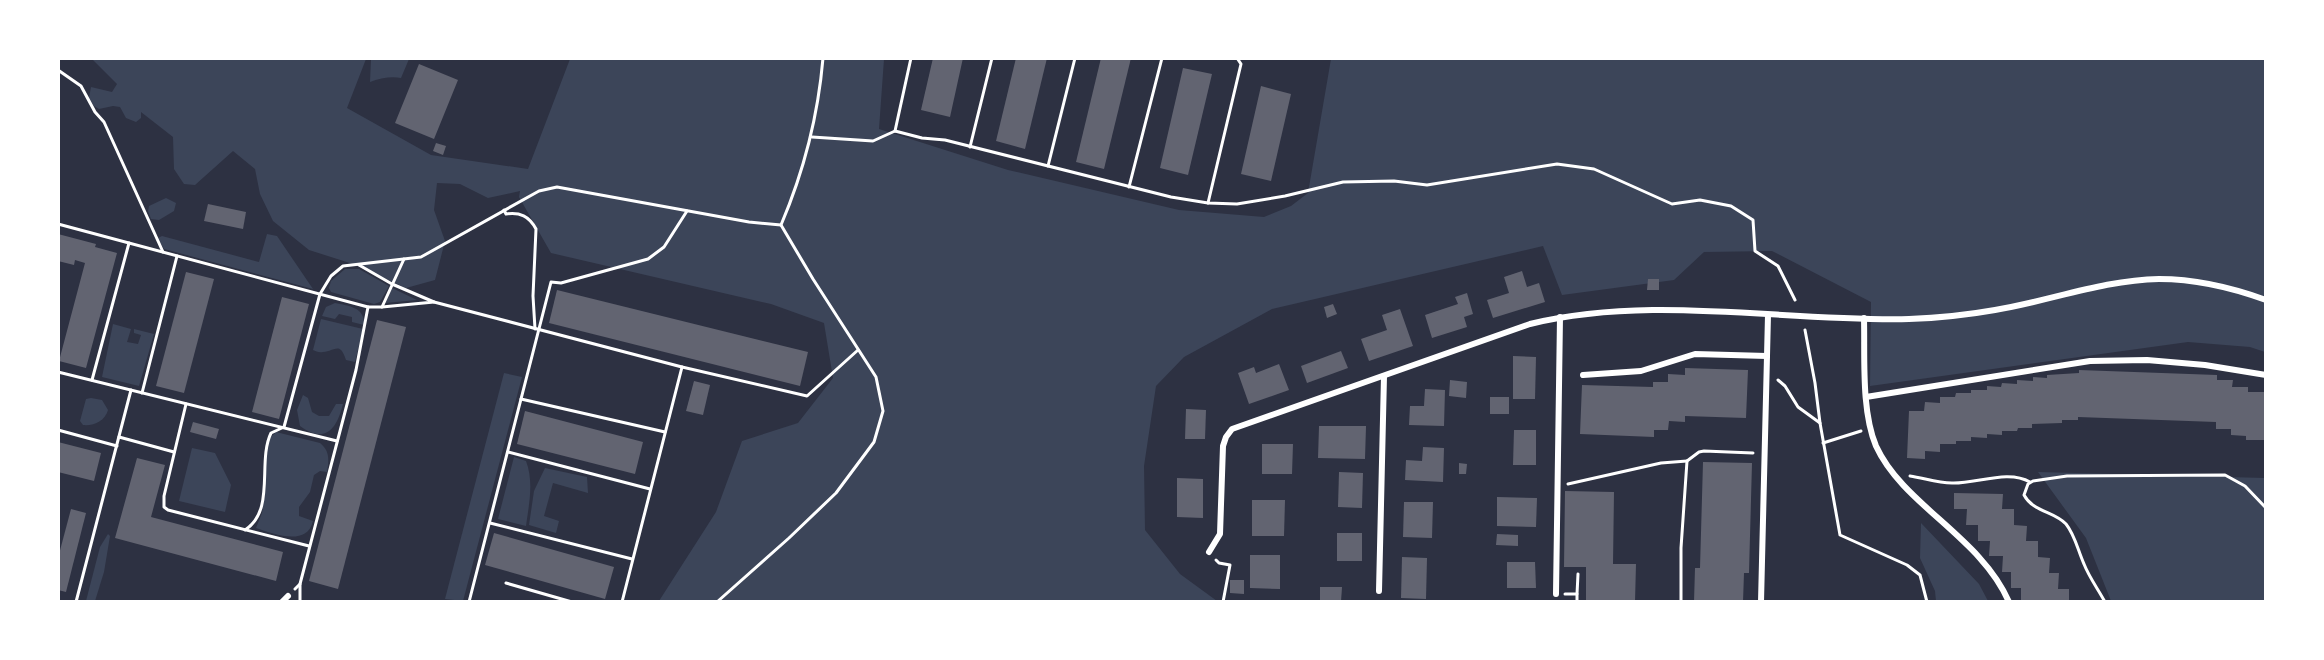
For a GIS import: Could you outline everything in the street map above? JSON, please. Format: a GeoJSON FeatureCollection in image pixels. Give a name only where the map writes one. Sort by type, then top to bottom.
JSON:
{"type":"FeatureCollection","features":[{"type":"Feature","properties":{"kind":"street"},"geometry":{"type":"LineString","coordinates":[[1209,552],[1220,534],[1223,446],[1232,429],[1530,324],[1605,310],[1691,310],[1768,315],[1910,319],[1995,310],[2122,282],[2160,279],[2229,289],[2265,300]]}},
{"type":"Feature","properties":{"kind":"street"},"geometry":{"type":"LineString","coordinates":[[1761,602],[1768,315]]}},
{"type":"Feature","properties":{"kind":"street"},"geometry":{"type":"LineString","coordinates":[[1556,594],[1560,317]]}},
{"type":"Feature","properties":{"kind":"street"},"geometry":{"type":"LineString","coordinates":[[1864,318],[1866,397],[1876,446],[1893,472],[1991,570],[2009,602]]}},
{"type":"Feature","properties":{"kind":"street"},"geometry":{"type":"LineString","coordinates":[[1583,375],[1641,370],[1695,354],[1767,356]]}},
{"type":"Feature","properties":{"kind":"street"},"geometry":{"type":"LineString","coordinates":[[1866,397],[2090,361],[2148,360],[2265,375]]}},
{"type":"Feature","properties":{"kind":"street"},"geometry":{"type":"LineString","coordinates":[[1379,591],[1384,376]]}},
{"type":"Feature","properties":{"kind":"street"},"geometry":{"type":"LineString","coordinates":[[282,602],[288,596]]}},
{"type":"Feature","properties":{"kind":"path"},"geometry":{"type":"LineString","coordinates":[[781,225],[795,192],[812,137],[823,58]]}},
{"type":"Feature","properties":{"kind":"path"},"geometry":{"type":"LineString","coordinates":[[895,131],[911,58]]}},
{"type":"Feature","properties":{"kind":"path"},"geometry":{"type":"LineString","coordinates":[[970,147],[992,58]]}},
{"type":"Feature","properties":{"kind":"path"},"geometry":{"type":"LineString","coordinates":[[1048,166],[1075,58]]}},
{"type":"Feature","properties":{"kind":"path"},"geometry":{"type":"LineString","coordinates":[[1129,187],[1162,58]]}},
{"type":"Feature","properties":{"kind":"path"},"geometry":{"type":"LineString","coordinates":[[1208,203],[1241,64],[1237,58]]}},
{"type":"Feature","properties":{"kind":"path"},"geometry":{"type":"LineString","coordinates":[[58,70],[81,86],[94,112],[104,122],[164,252]]}},
{"type":"Feature","properties":{"kind":"path"},"geometry":{"type":"LineString","coordinates":[[58,75],[69,77]]}},
{"type":"Feature","properties":{"kind":"path"},"geometry":{"type":"LineString","coordinates":[[812,137],[873,141],[895,131],[970,147],[1171,197],[1208,203],[1238,204],[1285,196],[1343,182],[1394,181],[1427,185],[1557,164],[1594,169],[1672,204],[1700,200],[1731,206],[1753,220],[1755,251],[1778,266],[1796,300]]}},
{"type":"Feature","properties":{"kind":"path"},"geometry":{"type":"LineString","coordinates":[[284,427],[320,294],[331,276],[343,266],[421,257],[539,191],[557,187],[749,222],[781,225]]}},
{"type":"Feature","properties":{"kind":"path"},"geometry":{"type":"LineString","coordinates":[[504,210],[506,214],[526,216],[536,230],[533,296],[537,330]]}},
{"type":"Feature","properties":{"kind":"path"},"geometry":{"type":"LineString","coordinates":[[469,602],[551,282],[561,283],[648,259],[664,247],[688,211]]}},
{"type":"Feature","properties":{"kind":"path"},"geometry":{"type":"LineString","coordinates":[[58,224],[368,307],[434,302]]}},
{"type":"Feature","properties":{"kind":"path"},"geometry":{"type":"LineString","coordinates":[[717,602],[836,493],[874,442],[883,411],[876,377],[781,225]]}},
{"type":"Feature","properties":{"kind":"path"},"geometry":{"type":"LineString","coordinates":[[92,380],[129,243]]}},
{"type":"Feature","properties":{"kind":"path"},"geometry":{"type":"LineString","coordinates":[[142,393],[177,256]]}},
{"type":"Feature","properties":{"kind":"path"},"geometry":{"type":"LineString","coordinates":[[382,307],[404,260]]}},
{"type":"Feature","properties":{"kind":"path"},"geometry":{"type":"LineString","coordinates":[[358,265],[434,302],[537,330],[558,333],[682,368],[807,396],[858,350]]}},
{"type":"Feature","properties":{"kind":"path"},"geometry":{"type":"LineString","coordinates":[[288,596],[300,584],[356,370],[368,307]]}},
{"type":"Feature","properties":{"kind":"path"},"geometry":{"type":"LineString","coordinates":[[1804,330],[1815,382],[1823,443],[1840,535],[1907,565],[1920,575],[1927,602]]}},
{"type":"Feature","properties":{"kind":"path"},"geometry":{"type":"LineString","coordinates":[[621,602],[682,368]]}},
{"type":"Feature","properties":{"kind":"path"},"geometry":{"type":"LineString","coordinates":[[1767,369],[1785,386],[1798,407],[1820,423]]}},
{"type":"Feature","properties":{"kind":"path"},"geometry":{"type":"LineString","coordinates":[[58,372],[337,441]]}},
{"type":"Feature","properties":{"kind":"path"},"geometry":{"type":"LineString","coordinates":[[76,602],[131,390]]}},
{"type":"Feature","properties":{"kind":"path"},"geometry":{"type":"LineString","coordinates":[[521,399],[664,432]]}},
{"type":"Feature","properties":{"kind":"path"},"geometry":{"type":"LineString","coordinates":[[186,404],[164,496],[164,507],[168,510],[309,546]]}},
{"type":"Feature","properties":{"kind":"path"},"geometry":{"type":"LineString","coordinates":[[245,530],[252,526],[260,512],[266,443],[271,433],[284,427]]}},
{"type":"Feature","properties":{"kind":"path"},"geometry":{"type":"LineString","coordinates":[[1823,443],[1871,428]]}},
{"type":"Feature","properties":{"kind":"path"},"geometry":{"type":"LineString","coordinates":[[58,430],[117,446]]}},
{"type":"Feature","properties":{"kind":"path"},"geometry":{"type":"LineString","coordinates":[[119,437],[174,452]]}},
{"type":"Feature","properties":{"kind":"path"},"geometry":{"type":"LineString","coordinates":[[1558,484],[1687,461],[1704,451],[1758,453]]}},
{"type":"Feature","properties":{"kind":"path"},"geometry":{"type":"LineString","coordinates":[[508,452],[650,489]]}},
{"type":"Feature","properties":{"kind":"path"},"geometry":{"type":"LineString","coordinates":[[1681,602],[1681,548],[1687,461]]}},
{"type":"Feature","properties":{"kind":"path"},"geometry":{"type":"LineString","coordinates":[[1893,472],[1950,483],[2011,476],[2024,478],[2031,482]]}},
{"type":"Feature","properties":{"kind":"path"},"geometry":{"type":"LineString","coordinates":[[2105,602],[2084,566],[2069,527],[2064,521],[2027,500],[2024,489],[2031,482],[2067,476],[2225,475],[2245,486],[2265,508]]}},
{"type":"Feature","properties":{"kind":"path"},"geometry":{"type":"LineString","coordinates":[[490,523],[632,559]]}},
{"type":"Feature","properties":{"kind":"path"},"geometry":{"type":"LineString","coordinates":[[1223,602],[1230,565]]}},
{"type":"Feature","properties":{"kind":"path"},"geometry":{"type":"LineString","coordinates":[[1577,602],[1578,574]]}},
{"type":"Feature","properties":{"kind":"path"},"geometry":{"type":"LineString","coordinates":[[506,583],[572,602]]}},
{"type":"Feature","properties":{"kind":"path"},"geometry":{"type":"LineString","coordinates":[[1556,594],[1578,594]]}},
{"type":"Feature","properties":{"kind":"shaded area"},"geometry":{"type":"Polygon","coordinates":[[[92,59],[366,59],[347,108],[431,155],[528,169],[570,59],[884,59],[879,129],[1008,170],[1179,210],[1264,217],[1291,206],[1308,193],[1331,59],[2265,59],[2265,352],[2250,347],[2188,342],[1870,386],[1871,302],[1772,251],[1704,252],[1674,280],[1562,295],[1543,246],[1272,309],[1184,357],[1156,386],[1144,466],[1145,530],[1180,574],[1217,601],[659,601],[716,512],[742,441],[798,423],[833,378],[824,323],[771,304],[551,253],[519,197],[520,191],[488,198],[460,184],[437,183],[434,210],[445,241],[435,280],[406,288],[353,264],[309,250],[273,221],[260,194],[255,169],[233,151],[195,185],[184,184],[174,169],[173,137],[141,112],[141,118],[136,122],[126,118],[120,107],[99,109],[94,106],[89,98],[91,87],[112,92],[117,84],[92,59]]]}},
{"type":"Feature","properties":{"kind":"shaded area"},"geometry":{"type":"Polygon","coordinates":[[[371,59],[409,59],[401,78],[378,79],[370,82],[371,59]]]}},
{"type":"Feature","properties":{"kind":"shaded area"},"geometry":{"type":"Polygon","coordinates":[[[166,198],[176,203],[174,211],[159,220],[151,219],[149,206],[166,198]]]}},
{"type":"Feature","properties":{"kind":"shaded area"},"geometry":{"type":"Polygon","coordinates":[[[267,234],[277,236],[313,289],[164,249],[158,238],[162,236],[259,262],[267,234]]]}},
{"type":"Feature","properties":{"kind":"shaded area"},"geometry":{"type":"Polygon","coordinates":[[[345,269],[359,269],[389,286],[380,302],[374,304],[331,292],[329,288],[331,281],[345,269]]]}},
{"type":"Feature","properties":{"kind":"shaded area"},"geometry":{"type":"Polygon","coordinates":[[[392,288],[417,300],[385,303],[392,288]]]}},
{"type":"Feature","properties":{"kind":"shaded area"},"geometry":{"type":"Polygon","coordinates":[[[335,303],[359,311],[364,319],[364,325],[352,322],[352,317],[339,314],[335,319],[322,316],[326,307],[335,303]]]}},
{"type":"Feature","properties":{"kind":"shaded area"},"geometry":{"type":"Polygon","coordinates":[[[321,319],[363,329],[355,362],[346,360],[342,351],[337,348],[322,352],[313,350],[321,319]]]}},
{"type":"Feature","properties":{"kind":"shaded area"},"geometry":{"type":"Polygon","coordinates":[[[113,324],[131,329],[127,342],[138,344],[141,335],[134,333],[134,329],[154,334],[139,386],[102,377],[113,324]]]}},
{"type":"Feature","properties":{"kind":"shaded area"},"geometry":{"type":"Polygon","coordinates":[[[504,373],[522,377],[463,601],[445,599],[504,373]]]}},
{"type":"Feature","properties":{"kind":"shaded area"},"geometry":{"type":"Polygon","coordinates":[[[303,395],[308,398],[312,412],[319,416],[329,416],[336,404],[343,404],[334,427],[323,434],[317,434],[300,426],[297,410],[303,395]]]}},
{"type":"Feature","properties":{"kind":"shaded area"},"geometry":{"type":"Polygon","coordinates":[[[86,399],[102,400],[108,410],[98,422],[83,425],[80,421],[86,399]]]}},
{"type":"Feature","properties":{"kind":"shaded area"},"geometry":{"type":"Polygon","coordinates":[[[276,432],[320,443],[326,449],[328,456],[327,472],[320,471],[314,475],[310,492],[299,507],[299,516],[313,521],[310,529],[297,536],[280,535],[256,528],[262,513],[265,494],[270,438],[276,432]]]}},
{"type":"Feature","properties":{"kind":"shaded area"},"geometry":{"type":"Polygon","coordinates":[[[192,448],[215,453],[231,485],[225,512],[179,501],[192,448]]]}},
{"type":"Feature","properties":{"kind":"shaded area"},"geometry":{"type":"Polygon","coordinates":[[[514,457],[526,461],[530,477],[526,526],[498,519],[514,457]]]}},
{"type":"Feature","properties":{"kind":"shaded area"},"geometry":{"type":"Polygon","coordinates":[[[545,468],[587,477],[588,493],[553,483],[544,516],[559,521],[556,533],[529,525],[534,491],[545,468]]]}},
{"type":"Feature","properties":{"kind":"shaded area"},"geometry":{"type":"Polygon","coordinates":[[[2038,472],[2265,478],[2265,601],[2111,601],[2086,538],[2038,472]]]}},
{"type":"Feature","properties":{"kind":"shaded area"},"geometry":{"type":"Polygon","coordinates":[[[1921,523],[1979,584],[1988,601],[1936,601],[1935,591],[1920,558],[1921,523]]]}},
{"type":"Feature","properties":{"kind":"shaded area"},"geometry":{"type":"Polygon","coordinates":[[[108,534],[110,536],[104,572],[95,601],[86,601],[100,547],[108,534]]]}},
{"type":"Feature","properties":{"kind":"building"},"geometry":{"type":"Polygon","coordinates":[[[933,58],[963,58],[950,117],[921,110],[933,58]]]}},
{"type":"Feature","properties":{"kind":"building"},"geometry":{"type":"Polygon","coordinates":[[[1016,58],[1047,58],[1025,149],[996,141],[1016,58]]]}},
{"type":"Feature","properties":{"kind":"building"},"geometry":{"type":"Polygon","coordinates":[[[1101,58],[1131,58],[1104,169],[1076,162],[1101,58]]]}},
{"type":"Feature","properties":{"kind":"building"},"geometry":{"type":"Polygon","coordinates":[[[419,64],[458,80],[434,139],[395,123],[419,64]]]}},
{"type":"Feature","properties":{"kind":"building"},"geometry":{"type":"Polygon","coordinates":[[[1183,68],[1212,74],[1188,175],[1160,168],[1183,68]]]}},
{"type":"Feature","properties":{"kind":"building"},"geometry":{"type":"Polygon","coordinates":[[[1261,86],[1291,94],[1271,181],[1241,174],[1261,86]]]}},
{"type":"Feature","properties":{"kind":"building"},"geometry":{"type":"Polygon","coordinates":[[[436,143],[446,146],[443,155],[433,151],[436,143]]]}},
{"type":"Feature","properties":{"kind":"building"},"geometry":{"type":"Polygon","coordinates":[[[208,204],[246,212],[243,229],[204,221],[208,204]]]}},
{"type":"Feature","properties":{"kind":"building"},"geometry":{"type":"Polygon","coordinates":[[[58,234],[96,244],[95,247],[117,253],[86,368],[59,361],[85,263],[75,260],[74,265],[58,261],[58,234]]]}},
{"type":"Feature","properties":{"kind":"building"},"geometry":{"type":"Polygon","coordinates":[[[1522,271],[1527,287],[1539,283],[1545,302],[1493,318],[1487,300],[1509,293],[1504,277],[1522,271]]]}},
{"type":"Feature","properties":{"kind":"building"},"geometry":{"type":"Polygon","coordinates":[[[186,272],[214,279],[184,393],[156,386],[186,272]]]}},
{"type":"Feature","properties":{"kind":"building"},"geometry":{"type":"Polygon","coordinates":[[[1648,279],[1659,279],[1659,290],[1647,290],[1648,279]]]}},
{"type":"Feature","properties":{"kind":"building"},"geometry":{"type":"Polygon","coordinates":[[[557,290],[808,352],[800,386],[549,323],[557,290]]]}},
{"type":"Feature","properties":{"kind":"building"},"geometry":{"type":"Polygon","coordinates":[[[1467,293],[1473,314],[1464,317],[1467,327],[1432,338],[1425,315],[1458,304],[1455,297],[1467,293]]]}},
{"type":"Feature","properties":{"kind":"building"},"geometry":{"type":"Polygon","coordinates":[[[282,297],[309,304],[279,419],[252,412],[282,297]]]}},
{"type":"Feature","properties":{"kind":"building"},"geometry":{"type":"Polygon","coordinates":[[[1333,304],[1337,314],[1327,318],[1324,307],[1333,304]]]}},
{"type":"Feature","properties":{"kind":"building"},"geometry":{"type":"Polygon","coordinates":[[[1400,309],[1413,346],[1369,361],[1361,339],[1387,330],[1382,315],[1400,309]]]}},
{"type":"Feature","properties":{"kind":"building"},"geometry":{"type":"Polygon","coordinates":[[[377,320],[406,327],[338,589],[309,581],[377,320]]]}},
{"type":"Feature","properties":{"kind":"building"},"geometry":{"type":"Polygon","coordinates":[[[1341,351],[1348,368],[1307,383],[1301,366],[1341,351]]]}},
{"type":"Feature","properties":{"kind":"building"},"geometry":{"type":"Polygon","coordinates":[[[1513,356],[1536,357],[1535,399],[1513,399],[1513,356]]]}},
{"type":"Feature","properties":{"kind":"building"},"geometry":{"type":"Polygon","coordinates":[[[1279,364],[1289,390],[1249,404],[1238,373],[1254,367],[1256,373],[1279,364]]]}},
{"type":"Feature","properties":{"kind":"building"},"geometry":{"type":"Polygon","coordinates":[[[1685,368],[1748,370],[1746,418],[1685,416],[1685,422],[1669,421],[1668,430],[1654,430],[1654,437],[1580,434],[1582,385],[1653,387],[1653,382],[1668,382],[1668,374],[1685,375],[1685,368]]]}},
{"type":"Feature","properties":{"kind":"building"},"geometry":{"type":"Polygon","coordinates":[[[2079,370],[2217,375],[2217,380],[2233,380],[2232,387],[2248,387],[2248,392],[2266,392],[2266,440],[2246,440],[2246,436],[2231,435],[2231,429],[2216,429],[2216,422],[2078,417],[2078,420],[2062,420],[2062,423],[2032,424],[2032,428],[2002,431],[2002,435],[1987,434],[1987,438],[1971,437],[1971,441],[1940,444],[1940,452],[1925,451],[1925,459],[1907,458],[1909,411],[1924,411],[1925,402],[1940,403],[1940,397],[1955,397],[1956,393],[1987,390],[1987,386],[2001,387],[2002,383],[2017,384],[2017,380],[2033,381],[2033,377],[2047,378],[2047,375],[2079,373],[2079,370]]]}},
{"type":"Feature","properties":{"kind":"building"},"geometry":{"type":"Polygon","coordinates":[[[1450,380],[1467,382],[1466,398],[1449,396],[1450,380]]]}},
{"type":"Feature","properties":{"kind":"building"},"geometry":{"type":"Polygon","coordinates":[[[694,381],[710,385],[703,415],[686,411],[694,381]]]}},
{"type":"Feature","properties":{"kind":"building"},"geometry":{"type":"Polygon","coordinates":[[[1425,389],[1445,390],[1444,426],[1409,425],[1410,406],[1424,406],[1425,389]]]}},
{"type":"Feature","properties":{"kind":"building"},"geometry":{"type":"Polygon","coordinates":[[[1490,397],[1509,397],[1509,414],[1490,414],[1490,397]]]}},
{"type":"Feature","properties":{"kind":"building"},"geometry":{"type":"Polygon","coordinates":[[[1186,409],[1206,410],[1205,439],[1185,439],[1186,409]]]}},
{"type":"Feature","properties":{"kind":"building"},"geometry":{"type":"Polygon","coordinates":[[[525,411],[643,442],[635,474],[517,444],[525,411]]]}},
{"type":"Feature","properties":{"kind":"building"},"geometry":{"type":"Polygon","coordinates":[[[193,422],[219,429],[216,439],[190,432],[193,422]]]}},
{"type":"Feature","properties":{"kind":"building"},"geometry":{"type":"Polygon","coordinates":[[[1319,426],[1366,426],[1365,459],[1318,458],[1319,426]]]}},
{"type":"Feature","properties":{"kind":"building"},"geometry":{"type":"Polygon","coordinates":[[[1514,430],[1536,430],[1536,465],[1513,465],[1514,430]]]}},
{"type":"Feature","properties":{"kind":"building"},"geometry":{"type":"Polygon","coordinates":[[[58,442],[101,453],[94,481],[58,472],[58,442]]]}},
{"type":"Feature","properties":{"kind":"building"},"geometry":{"type":"Polygon","coordinates":[[[1262,444],[1293,444],[1292,474],[1262,474],[1262,444]]]}},
{"type":"Feature","properties":{"kind":"building"},"geometry":{"type":"Polygon","coordinates":[[[1423,447],[1444,448],[1443,482],[1405,480],[1406,460],[1422,461],[1423,447]]]}},
{"type":"Feature","properties":{"kind":"building"},"geometry":{"type":"Polygon","coordinates":[[[137,458],[165,465],[151,517],[283,552],[276,581],[115,538],[137,458]]]}},
{"type":"Feature","properties":{"kind":"building"},"geometry":{"type":"Polygon","coordinates":[[[1703,462],[1752,463],[1749,573],[1744,573],[1743,602],[1694,602],[1695,568],[1700,568],[1703,462]]]}},
{"type":"Feature","properties":{"kind":"building"},"geometry":{"type":"Polygon","coordinates":[[[1459,463],[1467,464],[1466,474],[1459,474],[1459,463]]]}},
{"type":"Feature","properties":{"kind":"building"},"geometry":{"type":"Polygon","coordinates":[[[1339,472],[1363,473],[1362,508],[1338,507],[1339,472]]]}},
{"type":"Feature","properties":{"kind":"building"},"geometry":{"type":"Polygon","coordinates":[[[1177,478],[1203,479],[1203,518],[1177,517],[1177,478]]]}},
{"type":"Feature","properties":{"kind":"building"},"geometry":{"type":"Polygon","coordinates":[[[1565,491],[1614,492],[1613,564],[1636,564],[1635,602],[1586,602],[1586,567],[1564,567],[1565,491]]]}},
{"type":"Feature","properties":{"kind":"building"},"geometry":{"type":"Polygon","coordinates":[[[1954,493],[2003,494],[2002,509],[2014,509],[2014,525],[2027,526],[2026,541],[2038,541],[2038,557],[2050,558],[2049,573],[2059,573],[2058,589],[2069,589],[2069,602],[2021,602],[2021,588],[2011,588],[2011,572],[2002,572],[2003,556],[1989,556],[1990,541],[1978,541],[1978,525],[1966,525],[1967,509],[1954,509],[1954,493]]]}},
{"type":"Feature","properties":{"kind":"building"},"geometry":{"type":"Polygon","coordinates":[[[1497,497],[1537,498],[1536,527],[1497,526],[1497,497]]]}},
{"type":"Feature","properties":{"kind":"building"},"geometry":{"type":"Polygon","coordinates":[[[1252,500],[1285,500],[1284,536],[1252,536],[1252,500]]]}},
{"type":"Feature","properties":{"kind":"building"},"geometry":{"type":"Polygon","coordinates":[[[1404,502],[1433,502],[1432,538],[1403,537],[1404,502]]]}},
{"type":"Feature","properties":{"kind":"building"},"geometry":{"type":"Polygon","coordinates":[[[71,509],[86,513],[66,592],[58,590],[58,558],[71,509]]]}},
{"type":"Feature","properties":{"kind":"building"},"geometry":{"type":"Polygon","coordinates":[[[494,533],[614,567],[605,599],[485,565],[494,533]]]}},
{"type":"Feature","properties":{"kind":"building"},"geometry":{"type":"Polygon","coordinates":[[[1337,533],[1362,533],[1362,561],[1337,561],[1337,533]]]}},
{"type":"Feature","properties":{"kind":"building"},"geometry":{"type":"Polygon","coordinates":[[[1497,534],[1518,535],[1518,546],[1496,545],[1497,534]]]}},
{"type":"Feature","properties":{"kind":"building"},"geometry":{"type":"Polygon","coordinates":[[[1250,555],[1280,555],[1280,589],[1250,588],[1250,555]]]}},
{"type":"Feature","properties":{"kind":"building"},"geometry":{"type":"Polygon","coordinates":[[[1402,557],[1427,558],[1426,599],[1401,598],[1402,557]]]}},
{"type":"Feature","properties":{"kind":"building"},"geometry":{"type":"Polygon","coordinates":[[[1507,562],[1535,562],[1536,588],[1507,588],[1507,562]]]}},
{"type":"Feature","properties":{"kind":"building"},"geometry":{"type":"Polygon","coordinates":[[[1230,580],[1244,580],[1244,594],[1230,593],[1230,580]]]}},
{"type":"Feature","properties":{"kind":"building"},"geometry":{"type":"Polygon","coordinates":[[[1320,587],[1342,587],[1341,602],[1320,602],[1320,587]]]}}]}
